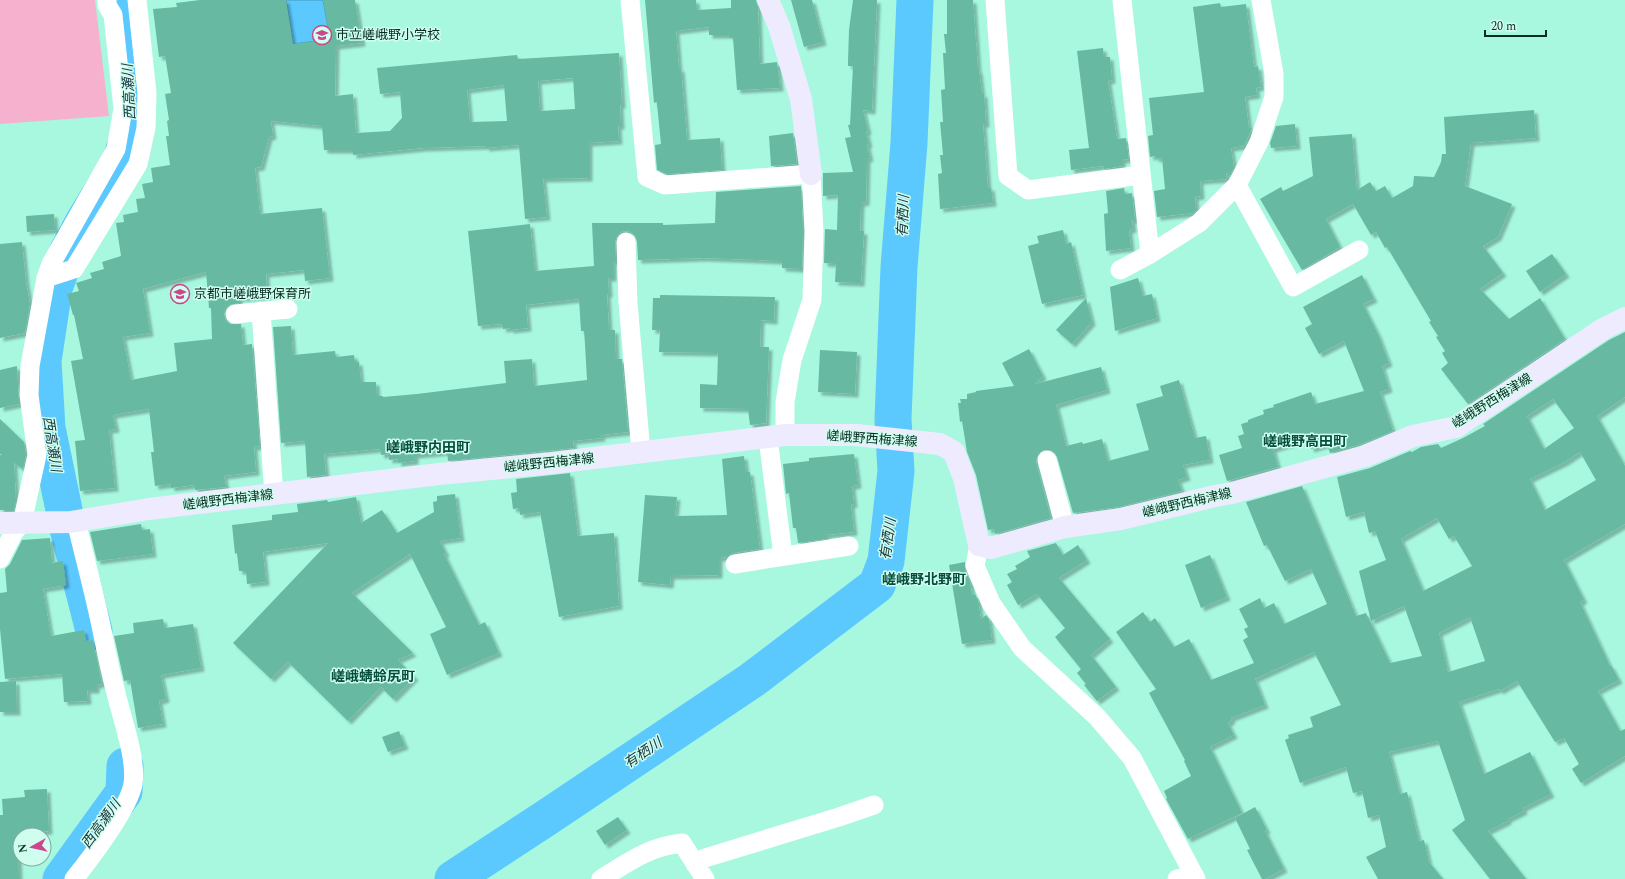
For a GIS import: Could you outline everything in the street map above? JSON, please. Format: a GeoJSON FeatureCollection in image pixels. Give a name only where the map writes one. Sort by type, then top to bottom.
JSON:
{"type":"FeatureCollection","features":[{"type":"Feature","properties":{"kind":"main road"},"geometry":{"type":"LineString","coordinates":[[768,0],[779,26],[801,99],[811,174]]}},
{"type":"Feature","properties":{"kind":"main road","name":"嵯峨野西梅津線"},"geometry":{"type":"LineString","coordinates":[[0,523],[69,522],[149,510],[777,436],[865,436],[940,444],[954,452],[964,478],[979,546],[991,548],[1065,526],[1121,519],[1232,493],[1365,456],[1413,436],[1456,427],[1603,329],[1625,318]]}},
{"type":"Feature","properties":{"kind":"street"},"geometry":{"type":"LineString","coordinates":[[0,559],[14,532],[22,523],[25,515],[37,455],[29,395],[30,366],[46,278],[51,264],[116,149],[123,109],[113,15],[107,2],[126,0]]}},
{"type":"Feature","properties":{"kind":"street"},"geometry":{"type":"LineString","coordinates":[[46,278],[74,269],[138,164],[146,128],[147,93],[137,0]]}},
{"type":"Feature","properties":{"kind":"street"},"geometry":{"type":"LineString","coordinates":[[630,0],[647,177],[664,184],[811,174],[814,231],[812,300],[792,360],[785,402],[777,436],[783,556]]}},
{"type":"Feature","properties":{"kind":"street"},"geometry":{"type":"LineString","coordinates":[[995,0],[1008,176],[1028,190],[1141,175]]}},
{"type":"Feature","properties":{"kind":"street"},"geometry":{"type":"LineString","coordinates":[[1122,0],[1150,254]]}},
{"type":"Feature","properties":{"kind":"street"},"geometry":{"type":"LineString","coordinates":[[1120,270],[1150,254],[1199,224],[1237,185],[1259,142],[1274,97],[1274,74],[1261,0]]}},
{"type":"Feature","properties":{"kind":"street"},"geometry":{"type":"LineString","coordinates":[[1237,185],[1293,288],[1359,250]]}},
{"type":"Feature","properties":{"kind":"street"},"geometry":{"type":"LineString","coordinates":[[626,242],[628,303],[641,452]]}},
{"type":"Feature","properties":{"kind":"street"},"geometry":{"type":"LineString","coordinates":[[235,314],[288,309]]}},
{"type":"Feature","properties":{"kind":"street"},"geometry":{"type":"LineString","coordinates":[[261,311],[274,495]]}},
{"type":"Feature","properties":{"kind":"street"},"geometry":{"type":"LineString","coordinates":[[1047,460],[1065,526]]}},
{"type":"Feature","properties":{"kind":"street"},"geometry":{"type":"LineString","coordinates":[[69,522],[100,620],[115,689],[129,740],[133,784],[130,794],[119,814],[86,864],[74,879]]}},
{"type":"Feature","properties":{"kind":"street"},"geometry":{"type":"LineString","coordinates":[[735,564],[849,546]]}},
{"type":"Feature","properties":{"kind":"street"},"geometry":{"type":"LineString","coordinates":[[979,546],[975,566],[990,603],[1022,648],[1097,717],[1132,758],[1189,878]]}},
{"type":"Feature","properties":{"kind":"street"},"geometry":{"type":"LineString","coordinates":[[700,872],[705,858],[874,805]]}},
{"type":"Feature","properties":{"kind":"street"},"geometry":{"type":"LineString","coordinates":[[601,879],[648,851],[672,844],[682,843],[700,872]]}},
{"type":"Feature","properties":{"kind":"shaded area"},"geometry":{"type":"Polygon","coordinates":[[[0,0],[95,0],[109,116],[0,124],[0,0]]]}},
{"type":"Feature","properties":{"kind":"water"},"geometry":{"type":"Polygon","coordinates":[[[286,0],[323,0],[330,39],[293,44],[286,0]]]}},
{"type":"Feature","properties":{"kind":"building"},"geometry":{"type":"Polygon","coordinates":[[[200,0],[286,0],[293,44],[330,39],[323,0],[355,0],[362,43],[336,46],[335,96],[353,94],[356,133],[390,131],[402,118],[400,92],[380,94],[377,68],[517,55],[518,59],[619,53],[622,105],[620,105],[621,126],[618,126],[619,141],[589,143],[589,178],[543,179],[547,217],[525,219],[519,145],[486,148],[486,146],[423,148],[353,155],[353,150],[324,150],[322,126],[271,121],[273,136],[269,137],[261,167],[255,168],[260,214],[322,208],[330,278],[305,281],[304,270],[266,274],[267,296],[239,298],[239,303],[229,305],[225,310],[224,315],[226,321],[231,324],[241,324],[243,345],[252,344],[260,446],[254,447],[256,472],[224,476],[226,487],[195,490],[194,485],[171,488],[171,484],[155,486],[151,452],[154,452],[149,409],[113,415],[116,429],[109,430],[115,488],[80,491],[75,441],[85,440],[71,361],[83,359],[74,315],[67,294],[79,291],[76,283],[92,278],[90,273],[104,269],[102,262],[121,256],[116,223],[124,222],[123,215],[138,212],[136,199],[145,198],[142,184],[153,182],[151,168],[170,165],[166,136],[169,136],[167,121],[169,120],[165,94],[171,93],[165,56],[159,57],[153,9],[177,7],[176,3],[200,0]],[[573,78],[538,81],[540,111],[575,109],[573,78]],[[504,85],[467,90],[470,122],[507,121],[504,85]],[[206,272],[143,289],[150,333],[123,337],[131,380],[177,371],[174,343],[212,339],[211,308],[209,308],[206,272]]]}},
{"type":"Feature","properties":{"kind":"building"},"geometry":{"type":"Polygon","coordinates":[[[645,0],[696,0],[697,10],[731,8],[731,0],[756,0],[758,8],[760,64],[777,62],[780,88],[737,90],[733,38],[730,38],[730,35],[709,35],[709,27],[676,31],[679,69],[681,68],[687,140],[720,138],[722,170],[667,174],[657,170],[655,145],[661,144],[657,102],[654,103],[645,0]]]}},
{"type":"Feature","properties":{"kind":"building"},"geometry":{"type":"Polygon","coordinates":[[[791,0],[812,0],[823,42],[804,47],[791,0]]]}},
{"type":"Feature","properties":{"kind":"building"},"geometry":{"type":"Polygon","coordinates":[[[853,0],[877,0],[872,111],[863,110],[868,131],[866,132],[870,158],[867,159],[866,202],[861,203],[860,231],[864,231],[861,283],[835,282],[836,264],[824,263],[825,229],[837,230],[838,195],[823,196],[823,173],[853,172],[845,138],[851,137],[848,125],[850,125],[853,66],[848,66],[848,61],[849,30],[853,0]]]}},
{"type":"Feature","properties":{"kind":"building"},"geometry":{"type":"Polygon","coordinates":[[[947,0],[973,0],[978,70],[982,94],[984,94],[986,124],[983,124],[988,188],[991,187],[993,203],[940,209],[938,174],[942,173],[940,155],[943,155],[940,122],[943,122],[941,90],[945,89],[943,53],[946,53],[944,34],[947,34],[947,0]]]}},
{"type":"Feature","properties":{"kind":"building"},"geometry":{"type":"Polygon","coordinates":[[[1220,3],[1221,7],[1246,4],[1254,67],[1258,66],[1261,87],[1256,88],[1257,95],[1245,97],[1249,128],[1252,128],[1244,146],[1231,148],[1234,168],[1231,173],[1226,173],[1227,179],[1200,181],[1201,196],[1195,197],[1196,210],[1194,213],[1157,217],[1154,191],[1165,189],[1162,158],[1156,159],[1155,156],[1150,157],[1148,136],[1153,135],[1149,98],[1204,92],[1193,7],[1220,3]]]}},
{"type":"Feature","properties":{"kind":"building"},"geometry":{"type":"Polygon","coordinates":[[[1103,48],[1104,57],[1110,57],[1112,80],[1108,81],[1117,139],[1126,138],[1129,159],[1122,160],[1122,166],[1104,169],[1103,166],[1071,170],[1069,150],[1089,148],[1077,51],[1103,48]]]}},
{"type":"Feature","properties":{"kind":"building"},"geometry":{"type":"Polygon","coordinates":[[[1534,110],[1536,138],[1471,143],[1465,186],[1512,204],[1498,237],[1483,246],[1503,273],[1480,289],[1509,319],[1540,298],[1565,339],[1468,404],[1441,369],[1448,363],[1442,353],[1445,351],[1429,322],[1431,321],[1387,247],[1385,248],[1376,232],[1371,235],[1353,204],[1326,219],[1340,247],[1302,270],[1260,199],[1281,187],[1283,191],[1313,176],[1309,137],[1352,134],[1357,190],[1370,182],[1376,191],[1385,186],[1392,198],[1413,186],[1414,176],[1434,177],[1441,162],[1442,154],[1446,154],[1444,117],[1534,110]]]}},
{"type":"Feature","properties":{"kind":"building"},"geometry":{"type":"Polygon","coordinates":[[[1295,124],[1297,146],[1271,148],[1270,143],[1276,126],[1295,124]]]}},
{"type":"Feature","properties":{"kind":"building"},"geometry":{"type":"Polygon","coordinates":[[[793,133],[797,164],[771,166],[769,136],[793,133]]]}},
{"type":"Feature","properties":{"kind":"building"},"geometry":{"type":"Polygon","coordinates":[[[801,186],[803,231],[802,269],[782,268],[782,261],[704,258],[638,260],[637,242],[635,236],[631,232],[626,231],[621,232],[617,236],[615,242],[616,261],[613,261],[613,278],[608,278],[609,294],[607,294],[609,330],[615,330],[616,359],[622,359],[628,432],[601,435],[602,438],[573,441],[574,448],[448,461],[447,452],[415,455],[415,461],[398,463],[398,459],[389,460],[389,454],[381,455],[380,449],[324,454],[326,475],[307,477],[305,441],[281,443],[273,327],[291,326],[293,355],[335,351],[336,357],[354,355],[355,362],[359,362],[361,382],[376,382],[377,396],[383,397],[417,394],[506,383],[504,361],[532,359],[534,386],[587,380],[584,331],[581,331],[579,299],[526,305],[528,328],[510,330],[510,328],[503,329],[502,324],[478,326],[468,231],[530,224],[535,271],[594,266],[592,223],[663,223],[663,225],[715,223],[716,192],[801,186]]]}},
{"type":"Feature","properties":{"kind":"building"},"geometry":{"type":"Polygon","coordinates":[[[1124,188],[1125,194],[1132,193],[1135,220],[1132,220],[1133,229],[1129,230],[1131,248],[1106,251],[1104,214],[1108,213],[1106,191],[1124,188]]]}},
{"type":"Feature","properties":{"kind":"building"},"geometry":{"type":"Polygon","coordinates":[[[54,214],[55,230],[27,232],[26,216],[54,214]]]}},
{"type":"Feature","properties":{"kind":"building"},"geometry":{"type":"Polygon","coordinates":[[[1063,230],[1066,244],[1071,242],[1083,295],[1042,304],[1028,246],[1039,243],[1037,236],[1063,230]]]}},
{"type":"Feature","properties":{"kind":"building"},"geometry":{"type":"Polygon","coordinates":[[[22,242],[30,304],[25,333],[0,338],[0,244],[22,242]]]}},
{"type":"Feature","properties":{"kind":"building"},"geometry":{"type":"Polygon","coordinates":[[[1552,254],[1566,274],[1540,292],[1526,271],[1552,254]]]}},
{"type":"Feature","properties":{"kind":"building"},"geometry":{"type":"Polygon","coordinates":[[[1362,275],[1374,299],[1363,304],[1378,334],[1389,363],[1382,366],[1389,389],[1380,392],[1393,431],[1361,444],[1330,453],[1327,444],[1311,449],[1308,438],[1273,449],[1278,467],[1227,481],[1219,455],[1242,448],[1238,436],[1244,434],[1241,424],[1264,414],[1263,410],[1274,407],[1273,405],[1311,392],[1315,404],[1364,391],[1344,341],[1319,354],[1305,328],[1312,324],[1303,307],[1362,275]]]}},
{"type":"Feature","properties":{"kind":"building"},"geometry":{"type":"Polygon","coordinates":[[[1138,278],[1143,296],[1152,294],[1157,318],[1115,331],[1110,287],[1138,278]]]}},
{"type":"Feature","properties":{"kind":"building"},"geometry":{"type":"Polygon","coordinates":[[[660,295],[775,297],[774,321],[761,320],[760,347],[769,347],[766,423],[750,425],[748,409],[700,408],[700,384],[717,385],[718,353],[659,352],[660,330],[652,330],[653,298],[660,298],[660,295]]]}},
{"type":"Feature","properties":{"kind":"building"},"geometry":{"type":"Polygon","coordinates":[[[1086,298],[1092,322],[1072,344],[1056,330],[1086,298]]]}},
{"type":"Feature","properties":{"kind":"building"},"geometry":{"type":"Polygon","coordinates":[[[1625,332],[1625,397],[1597,416],[1625,466],[1625,524],[1564,560],[1584,600],[1580,602],[1610,666],[1611,665],[1619,680],[1598,691],[1620,731],[1625,729],[1625,756],[1581,783],[1572,769],[1579,764],[1564,738],[1555,742],[1517,681],[1500,691],[1499,689],[1459,702],[1484,774],[1530,752],[1551,794],[1523,808],[1524,811],[1488,831],[1526,879],[1490,879],[1452,830],[1465,820],[1438,741],[1389,752],[1400,794],[1407,792],[1419,841],[1424,840],[1429,862],[1443,879],[1378,879],[1366,857],[1386,847],[1379,815],[1368,818],[1362,791],[1353,793],[1346,767],[1300,783],[1285,740],[1289,738],[1288,735],[1313,727],[1310,717],[1341,705],[1314,652],[1255,679],[1265,705],[1231,718],[1232,720],[1228,723],[1234,735],[1210,747],[1242,813],[1188,839],[1166,799],[1167,798],[1164,791],[1191,776],[1184,761],[1185,760],[1149,693],[1156,689],[1116,632],[1143,612],[1150,622],[1155,618],[1174,647],[1189,639],[1211,680],[1254,663],[1243,640],[1248,637],[1244,629],[1248,627],[1239,609],[1260,598],[1264,608],[1274,603],[1284,624],[1327,604],[1311,569],[1285,581],[1267,545],[1264,546],[1246,502],[1302,486],[1356,616],[1366,613],[1390,663],[1422,656],[1404,606],[1371,621],[1359,571],[1386,560],[1375,531],[1369,533],[1364,512],[1346,517],[1337,477],[1370,468],[1421,447],[1438,444],[1441,448],[1463,438],[1485,426],[1483,424],[1609,340],[1625,332]],[[1553,399],[1527,416],[1544,449],[1574,428],[1553,399]],[[1580,452],[1565,462],[1530,479],[1545,510],[1596,480],[1580,452]],[[1437,518],[1401,539],[1423,591],[1472,566],[1454,536],[1449,539],[1437,518]],[[1470,617],[1439,633],[1448,672],[1485,661],[1470,617]]]}},
{"type":"Feature","properties":{"kind":"building"},"geometry":{"type":"Polygon","coordinates":[[[1029,349],[1043,376],[1035,384],[1101,367],[1107,390],[1056,405],[1066,446],[1082,442],[1083,444],[1102,439],[1108,461],[1149,450],[1136,404],[1163,396],[1160,386],[1179,380],[1195,438],[1206,436],[1210,460],[1183,465],[1187,477],[1178,480],[1182,491],[1119,507],[1073,513],[1057,457],[1054,452],[1044,450],[1039,453],[1036,462],[1051,518],[995,534],[994,529],[988,530],[976,475],[967,452],[962,421],[960,422],[958,403],[961,403],[960,399],[967,399],[967,394],[976,391],[1014,386],[1002,363],[1029,349]]]}},
{"type":"Feature","properties":{"kind":"building"},"geometry":{"type":"Polygon","coordinates":[[[820,350],[857,352],[855,394],[818,392],[820,350]]]}},
{"type":"Feature","properties":{"kind":"building"},"geometry":{"type":"Polygon","coordinates":[[[17,366],[19,404],[0,408],[0,370],[17,366]]]}},
{"type":"Feature","properties":{"kind":"building"},"geometry":{"type":"Polygon","coordinates":[[[0,419],[24,442],[26,455],[23,469],[14,463],[16,501],[14,510],[0,510],[0,455],[2,455],[0,454],[0,419]]]}},
{"type":"Feature","properties":{"kind":"building"},"geometry":{"type":"Polygon","coordinates":[[[854,454],[858,485],[852,486],[854,504],[851,505],[854,532],[826,535],[826,539],[798,543],[796,528],[793,528],[789,493],[786,494],[783,464],[809,461],[809,458],[854,454]]]}},
{"type":"Feature","properties":{"kind":"building"},"geometry":{"type":"Polygon","coordinates":[[[744,456],[746,472],[750,472],[760,549],[733,553],[727,557],[719,558],[719,575],[671,576],[670,585],[638,582],[645,495],[677,497],[675,516],[727,515],[722,459],[744,456]]]}},
{"type":"Feature","properties":{"kind":"building"},"geometry":{"type":"Polygon","coordinates":[[[570,473],[578,536],[614,533],[619,606],[559,617],[540,512],[520,515],[519,508],[513,509],[511,493],[517,492],[516,479],[570,473]]]}},
{"type":"Feature","properties":{"kind":"building"},"geometry":{"type":"Polygon","coordinates":[[[455,494],[461,538],[440,541],[446,553],[444,554],[479,625],[485,622],[499,653],[447,675],[430,634],[446,627],[410,554],[352,593],[413,653],[398,660],[415,677],[393,699],[381,687],[348,721],[288,662],[271,679],[233,643],[328,543],[263,552],[266,582],[247,584],[246,571],[239,571],[237,553],[235,554],[232,525],[272,520],[272,515],[298,512],[297,504],[327,500],[328,502],[356,497],[361,523],[382,510],[397,533],[434,512],[433,502],[437,501],[437,496],[455,494]]]}},
{"type":"Feature","properties":{"kind":"building"},"geometry":{"type":"Polygon","coordinates":[[[141,524],[142,530],[150,529],[153,554],[97,561],[90,532],[141,524]]]}},
{"type":"Feature","properties":{"kind":"building"},"geometry":{"type":"Polygon","coordinates":[[[50,538],[52,563],[63,561],[66,585],[43,589],[51,636],[84,630],[86,641],[93,640],[102,684],[96,685],[96,690],[87,690],[88,701],[64,702],[62,674],[5,679],[0,629],[0,593],[7,592],[5,569],[10,564],[22,540],[50,538]]]}},
{"type":"Feature","properties":{"kind":"building"},"geometry":{"type":"Polygon","coordinates":[[[1056,543],[1063,555],[1078,545],[1087,560],[1059,578],[1110,639],[1091,655],[1116,687],[1097,701],[1084,685],[1086,684],[1077,673],[1081,669],[1055,637],[1065,628],[1037,594],[1018,605],[1007,585],[1012,582],[1007,574],[1017,569],[1015,566],[1030,557],[1027,551],[1056,543]]]}},
{"type":"Feature","properties":{"kind":"building"},"geometry":{"type":"Polygon","coordinates":[[[1210,555],[1227,597],[1201,608],[1185,565],[1210,555]]]}},
{"type":"Feature","properties":{"kind":"building"},"geometry":{"type":"Polygon","coordinates":[[[965,562],[965,570],[970,581],[972,595],[975,594],[978,600],[981,619],[986,615],[989,619],[992,640],[962,644],[949,565],[965,562]]]}},
{"type":"Feature","properties":{"kind":"building"},"geometry":{"type":"Polygon","coordinates":[[[163,619],[165,628],[193,624],[201,668],[161,675],[166,699],[159,701],[163,724],[138,728],[130,680],[124,681],[114,636],[134,633],[133,623],[163,619]]]}},
{"type":"Feature","properties":{"kind":"building"},"geometry":{"type":"Polygon","coordinates":[[[16,681],[17,712],[0,712],[0,682],[16,681]]]}},
{"type":"Feature","properties":{"kind":"building"},"geometry":{"type":"Polygon","coordinates":[[[399,731],[405,746],[388,752],[382,737],[399,731]]]}},
{"type":"Feature","properties":{"kind":"building"},"geometry":{"type":"Polygon","coordinates":[[[47,789],[49,827],[12,827],[12,867],[19,867],[19,879],[0,879],[0,815],[3,815],[2,799],[25,797],[24,790],[47,789]]]}},
{"type":"Feature","properties":{"kind":"building"},"geometry":{"type":"Polygon","coordinates":[[[1255,807],[1284,869],[1265,879],[1262,879],[1247,850],[1250,849],[1235,818],[1255,807]]]}},
{"type":"Feature","properties":{"kind":"building"},"geometry":{"type":"Polygon","coordinates":[[[618,817],[627,830],[605,845],[596,831],[618,817]]]}},
{"type":"Feature","properties":{"kind":"waterway","name":"西高瀬川"},"geometry":{"type":"LineString","coordinates":[[94,631],[68,529],[47,428],[43,361],[54,288],[68,251],[84,221],[113,174],[128,139],[133,114],[121,0]]}},
{"type":"Feature","properties":{"kind":"waterway","name":"有栖川"},"geometry":{"type":"LineString","coordinates":[[453,879],[752,680],[877,585],[886,561],[896,471],[893,419],[899,267],[909,143],[915,0]]}},
{"type":"Feature","properties":{"kind":"waterway","name":"西高瀬川"},"geometry":{"type":"LineString","coordinates":[[61,879],[124,792],[125,766]]}},
{"type":"Feature","properties":{"kind":"place","name":"市立嵯峨野小学校"},"geometry":{"type":"Point","coordinates":[322,35]}},
{"type":"Feature","properties":{"kind":"place","name":"京都市嵯峨野保育所"},"geometry":{"type":"Point","coordinates":[180,294]}},
{"type":"Feature","properties":{"kind":"district","name":"嵯峨野高田町"},"geometry":{"type":"Point","coordinates":[1305,441]}},
{"type":"Feature","properties":{"kind":"district","name":"嵯峨野内田町"},"geometry":{"type":"Point","coordinates":[428,447]}},
{"type":"Feature","properties":{"kind":"district","name":"嵯峨野北野町"},"geometry":{"type":"Point","coordinates":[924,579]}},
{"type":"Feature","properties":{"kind":"district","name":"嵯峨蜻蛉尻町"},"geometry":{"type":"Point","coordinates":[373,676]}}]}
